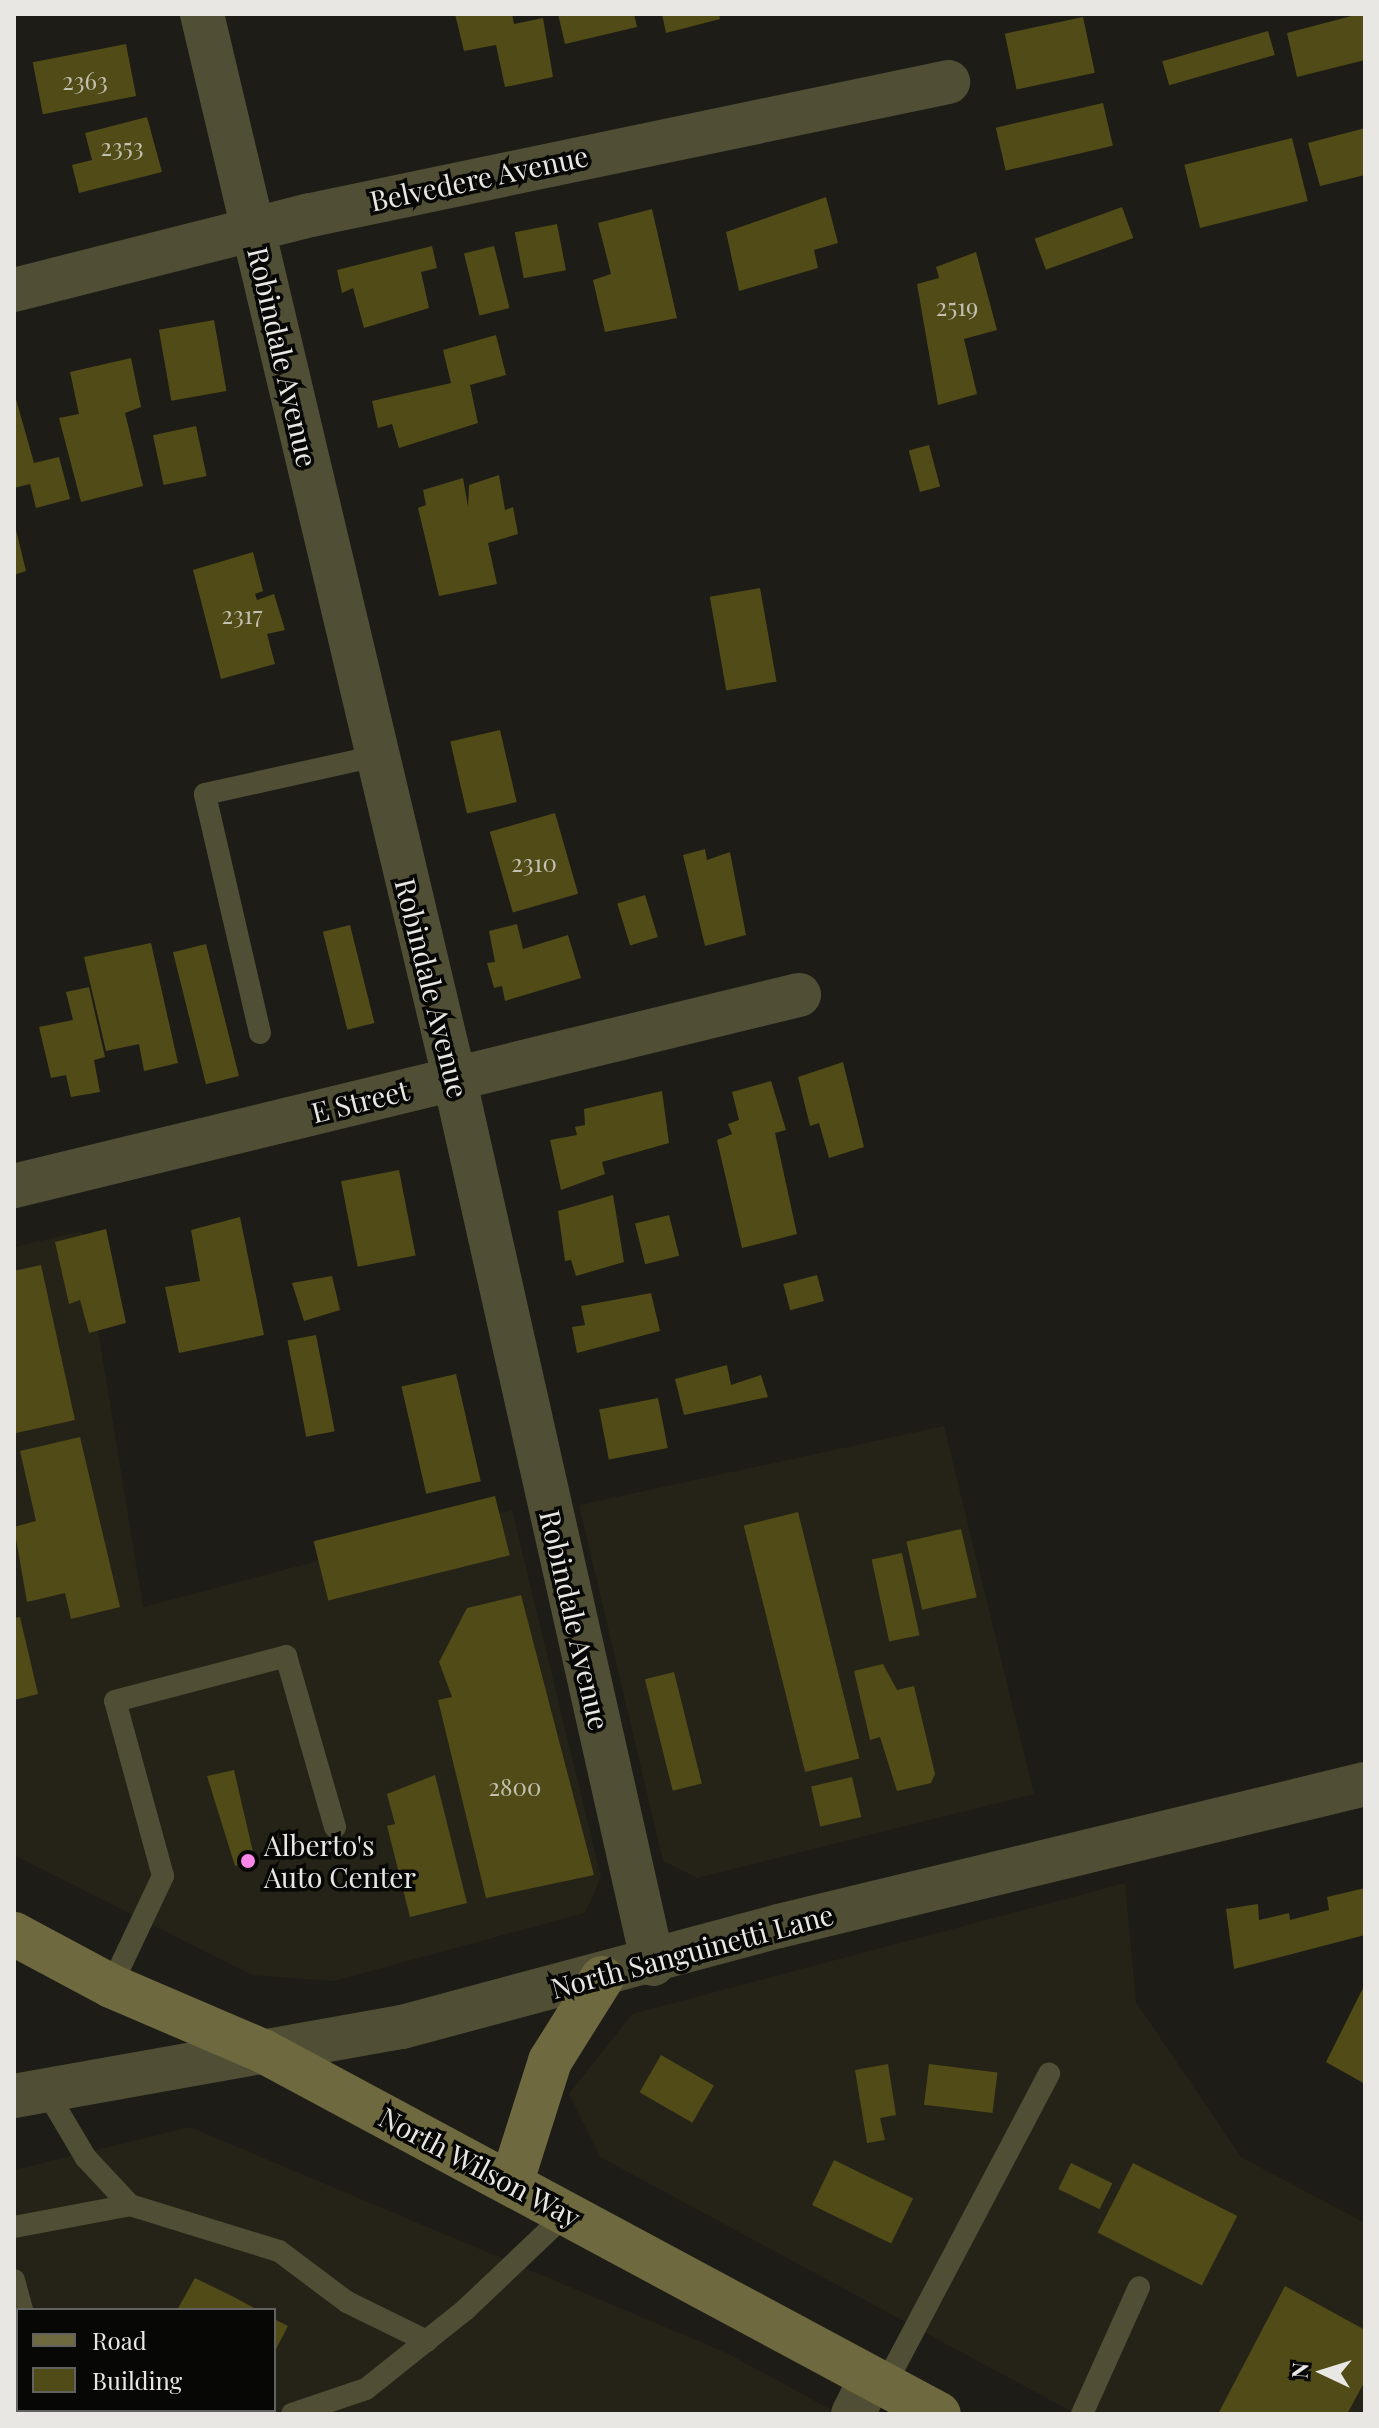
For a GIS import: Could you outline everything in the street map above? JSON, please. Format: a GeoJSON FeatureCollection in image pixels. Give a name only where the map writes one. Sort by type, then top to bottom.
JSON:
{"type":"FeatureCollection","features":[{"type":"Feature","properties":{"kind":"main road","name":"North Wilson Way"},"geometry":{"type":"LineString","coordinates":[[14,1934],[111,1986],[263,2051],[566,2214],[870,2393],[939,2414]]}},
{"type":"Feature","properties":{"kind":"main road"},"geometry":{"type":"LineString","coordinates":[[511,2184],[550,2061],[602,1978]]}},
{"type":"Feature","properties":{"kind":"street","name":"Robindale Avenue"},"geometry":{"type":"LineString","coordinates":[[202,14],[454,1077],[653,1964]]}},
{"type":"Feature","properties":{"kind":"street","name":"Belvedere Avenue"},"geometry":{"type":"LineString","coordinates":[[14,290],[565,159],[948,82]]}},
{"type":"Feature","properties":{"kind":"street","name":"E Street"},"geometry":{"type":"LineString","coordinates":[[14,1186],[799,995]]}},
{"type":"Feature","properties":{"kind":"street","name":"North Sanguinetti Lane"},"geometry":{"type":"LineString","coordinates":[[29,2093],[402,2027],[602,1978],[779,1926],[1365,1784]]}},
{"type":"Feature","properties":{"kind":"lane"},"geometry":{"type":"LineString","coordinates":[[260,1033],[205,794],[376,756]]}},
{"type":"Feature","properties":{"kind":"lane"},"geometry":{"type":"LineString","coordinates":[[111,1986],[163,1876],[115,1701],[286,1656],[335,1827]]}},
{"type":"Feature","properties":{"kind":"lane"},"geometry":{"type":"LineString","coordinates":[[870,2393],[1049,2074]]}},
{"type":"Feature","properties":{"kind":"lane"},"geometry":{"type":"LineString","coordinates":[[29,2093],[130,2205]]}},
{"type":"Feature","properties":{"kind":"lane"},"geometry":{"type":"LineString","coordinates":[[14,2227],[130,2205],[279,2251],[347,2302],[427,2341]]}},
{"type":"Feature","properties":{"kind":"lane"},"geometry":{"type":"LineString","coordinates":[[292,2414],[366,2389],[427,2341],[566,2214]]}},
{"type":"Feature","properties":{"kind":"lane"},"geometry":{"type":"LineString","coordinates":[[14,2280],[21,2308]]}},
{"type":"Feature","properties":{"kind":"lane"},"geometry":{"type":"LineString","coordinates":[[1082,2414],[1139,2287]]}},
{"type":"Feature","properties":{"kind":"shaded area"},"geometry":{"type":"Polygon","coordinates":[[[82,1231],[143,1607],[512,1510],[601,1877],[585,1913],[334,1981],[252,1975],[14,1855],[14,1247],[82,1231]]]}},
{"type":"Feature","properties":{"kind":"shaded area"},"geometry":{"type":"Polygon","coordinates":[[[944,1426],[1034,1794],[697,1878],[663,1861],[579,1505],[944,1426]]]}},
{"type":"Feature","properties":{"kind":"shaded area"},"geometry":{"type":"Polygon","coordinates":[[[1125,1883],[1136,2002],[1241,2157],[1365,2223],[1365,2414],[1076,2414],[600,2157],[569,2094],[632,2014],[1125,1883]]]}},
{"type":"Feature","properties":{"kind":"shaded area"},"geometry":{"type":"Polygon","coordinates":[[[190,2127],[727,2353],[839,2414],[14,2414],[14,2170],[190,2127]]]}},
{"type":"Feature","properties":{"kind":"building"},"geometry":{"type":"Polygon","coordinates":[[[455,14],[512,14],[514,24],[543,18],[553,77],[505,87],[496,45],[464,51],[455,14]]]}},
{"type":"Feature","properties":{"kind":"building"},"geometry":{"type":"Polygon","coordinates":[[[558,14],[634,14],[637,27],[565,44],[558,14]]]}},
{"type":"Feature","properties":{"kind":"building"},"geometry":{"type":"Polygon","coordinates":[[[662,14],[719,14],[720,19],[666,33],[662,14]]]}},
{"type":"Feature","properties":{"kind":"building"},"geometry":{"type":"Polygon","coordinates":[[[1365,14],[1365,60],[1297,77],[1287,33],[1365,14]]]}},
{"type":"Feature","properties":{"kind":"building"},"geometry":{"type":"Polygon","coordinates":[[[1083,17],[1095,73],[1017,89],[1005,34],[1083,17]]]}},
{"type":"Feature","properties":{"kind":"building"},"geometry":{"type":"Polygon","coordinates":[[[1268,31],[1275,55],[1169,85],[1162,61],[1268,31]]]}},
{"type":"Feature","properties":{"kind":"building"},"geometry":{"type":"Polygon","coordinates":[[[126,44],[136,96],[43,114],[33,62],[126,44]]]}},
{"type":"Feature","properties":{"kind":"building"},"geometry":{"type":"Polygon","coordinates":[[[1103,103],[1113,146],[1006,171],[996,128],[1103,103]]]}},
{"type":"Feature","properties":{"kind":"building"},"geometry":{"type":"Polygon","coordinates":[[[147,117],[162,172],[79,193],[72,165],[92,160],[85,133],[147,117]]]}},
{"type":"Feature","properties":{"kind":"building"},"geometry":{"type":"Polygon","coordinates":[[[1365,128],[1365,175],[1320,186],[1308,143],[1365,128]]]}},
{"type":"Feature","properties":{"kind":"building"},"geometry":{"type":"Polygon","coordinates":[[[1292,138],[1308,201],[1200,228],[1184,165],[1292,138]]]}},
{"type":"Feature","properties":{"kind":"building"},"geometry":{"type":"Polygon","coordinates":[[[826,197],[838,243],[814,250],[818,268],[739,291],[726,232],[826,197]]]}},
{"type":"Feature","properties":{"kind":"building"},"geometry":{"type":"Polygon","coordinates":[[[1122,207],[1133,238],[1046,270],[1035,239],[1122,207]]]}},
{"type":"Feature","properties":{"kind":"building"},"geometry":{"type":"Polygon","coordinates":[[[652,209],[677,318],[605,332],[593,280],[611,274],[598,223],[652,209]]]}},
{"type":"Feature","properties":{"kind":"building"},"geometry":{"type":"Polygon","coordinates":[[[557,224],[566,270],[524,278],[515,232],[557,224]]]}},
{"type":"Feature","properties":{"kind":"building"},"geometry":{"type":"Polygon","coordinates":[[[432,246],[437,268],[421,272],[429,308],[364,328],[353,288],[342,293],[337,270],[432,246]]]}},
{"type":"Feature","properties":{"kind":"building"},"geometry":{"type":"Polygon","coordinates":[[[494,246],[509,308],[479,316],[464,253],[494,246]]]}},
{"type":"Feature","properties":{"kind":"building"},"geometry":{"type":"Polygon","coordinates":[[[976,252],[997,330],[964,339],[977,394],[938,405],[917,284],[939,278],[936,267],[976,252]]]}},
{"type":"Feature","properties":{"kind":"building"},"geometry":{"type":"Polygon","coordinates":[[[214,320],[227,391],[171,401],[159,330],[214,320]]]}},
{"type":"Feature","properties":{"kind":"building"},"geometry":{"type":"Polygon","coordinates":[[[496,335],[506,375],[470,385],[478,423],[399,448],[392,424],[378,428],[372,401],[451,383],[443,350],[496,335]]]}},
{"type":"Feature","properties":{"kind":"building"},"geometry":{"type":"Polygon","coordinates":[[[131,358],[141,407],[125,413],[143,486],[81,502],[59,418],[79,414],[70,372],[131,358]]]}},
{"type":"Feature","properties":{"kind":"building"},"geometry":{"type":"Polygon","coordinates":[[[14,392],[34,463],[59,457],[70,499],[36,508],[30,484],[14,488],[14,392]]]}},
{"type":"Feature","properties":{"kind":"building"},"geometry":{"type":"Polygon","coordinates":[[[196,426],[207,476],[164,485],[153,435],[196,426]]]}},
{"type":"Feature","properties":{"kind":"building"},"geometry":{"type":"Polygon","coordinates":[[[929,445],[940,487],[920,492],[909,450],[929,445]]]}},
{"type":"Feature","properties":{"kind":"building"},"geometry":{"type":"Polygon","coordinates":[[[499,475],[505,510],[513,507],[518,534],[488,543],[497,584],[439,596],[418,508],[426,505],[423,490],[463,478],[468,507],[469,485],[499,475]]]}},
{"type":"Feature","properties":{"kind":"building"},"geometry":{"type":"Polygon","coordinates":[[[14,527],[26,571],[14,575],[14,527]]]}},
{"type":"Feature","properties":{"kind":"building"},"geometry":{"type":"Polygon","coordinates":[[[253,552],[263,591],[255,594],[257,600],[274,594],[285,630],[267,634],[275,664],[221,679],[193,570],[253,552]]]}},
{"type":"Feature","properties":{"kind":"building"},"geometry":{"type":"Polygon","coordinates":[[[760,588],[776,682],[726,690],[710,597],[760,588]]]}},
{"type":"Feature","properties":{"kind":"building"},"geometry":{"type":"Polygon","coordinates":[[[500,730],[517,802],[467,814],[450,741],[500,730]]]}},
{"type":"Feature","properties":{"kind":"building"},"geometry":{"type":"Polygon","coordinates":[[[555,813],[578,894],[513,912],[490,832],[555,813]]]}},
{"type":"Feature","properties":{"kind":"building"},"geometry":{"type":"Polygon","coordinates":[[[705,849],[707,860],[730,852],[746,935],[705,946],[683,855],[705,849]]]}},
{"type":"Feature","properties":{"kind":"building"},"geometry":{"type":"Polygon","coordinates":[[[645,895],[658,937],[630,946],[617,903],[645,895]]]}},
{"type":"Feature","properties":{"kind":"building"},"geometry":{"type":"Polygon","coordinates":[[[517,924],[523,949],[568,935],[581,978],[505,1001],[502,986],[494,988],[487,963],[495,962],[489,931],[517,924]]]}},
{"type":"Feature","properties":{"kind":"building"},"geometry":{"type":"Polygon","coordinates":[[[350,925],[374,1023],[347,1030],[323,932],[350,925]]]}},
{"type":"Feature","properties":{"kind":"building"},"geometry":{"type":"Polygon","coordinates":[[[151,943],[178,1063],[144,1071],[139,1044],[106,1051],[84,957],[151,943]]]}},
{"type":"Feature","properties":{"kind":"building"},"geometry":{"type":"Polygon","coordinates":[[[206,944],[239,1076],[206,1084],[173,952],[206,944]]]}},
{"type":"Feature","properties":{"kind":"building"},"geometry":{"type":"Polygon","coordinates":[[[89,987],[105,1057],[94,1060],[100,1092],[71,1097],[66,1075],[51,1078],[39,1027],[73,1020],[66,992],[89,987]]]}},
{"type":"Feature","properties":{"kind":"building"},"geometry":{"type":"Polygon","coordinates":[[[843,1062],[864,1147],[829,1158],[819,1123],[810,1126],[798,1077],[843,1062]]]}},
{"type":"Feature","properties":{"kind":"building"},"geometry":{"type":"Polygon","coordinates":[[[771,1081],[786,1130],[775,1133],[797,1234],[742,1248],[717,1140],[732,1134],[728,1124],[739,1120],[732,1092],[771,1081]]]}},
{"type":"Feature","properties":{"kind":"building"},"geometry":{"type":"Polygon","coordinates":[[[662,1091],[669,1143],[602,1162],[605,1174],[561,1190],[550,1140],[577,1135],[575,1127],[585,1125],[584,1109],[662,1091]]]}},
{"type":"Feature","properties":{"kind":"building"},"geometry":{"type":"Polygon","coordinates":[[[399,1170],[416,1255],[358,1267],[341,1181],[399,1170]]]}},
{"type":"Feature","properties":{"kind":"building"},"geometry":{"type":"Polygon","coordinates":[[[613,1195],[624,1262],[576,1276],[571,1260],[565,1261],[558,1211],[613,1195]]]}},
{"type":"Feature","properties":{"kind":"building"},"geometry":{"type":"Polygon","coordinates":[[[669,1215],[679,1256],[645,1264],[635,1223],[669,1215]]]}},
{"type":"Feature","properties":{"kind":"building"},"geometry":{"type":"Polygon","coordinates":[[[240,1217],[264,1335],[179,1353],[165,1287],[200,1281],[191,1230],[240,1217]]]}},
{"type":"Feature","properties":{"kind":"building"},"geometry":{"type":"Polygon","coordinates":[[[106,1229],[126,1323],[89,1333],[80,1300],[69,1304],[55,1242],[106,1229]]]}},
{"type":"Feature","properties":{"kind":"building"},"geometry":{"type":"Polygon","coordinates":[[[41,1265],[75,1420],[16,1433],[14,1271],[41,1265]]]}},
{"type":"Feature","properties":{"kind":"building"},"geometry":{"type":"Polygon","coordinates":[[[817,1275],[824,1301],[790,1310],[783,1284],[817,1275]]]}},
{"type":"Feature","properties":{"kind":"building"},"geometry":{"type":"Polygon","coordinates":[[[332,1276],[340,1310],[304,1321],[292,1283],[332,1276]]]}},
{"type":"Feature","properties":{"kind":"building"},"geometry":{"type":"Polygon","coordinates":[[[651,1293],[660,1331],[577,1353],[572,1327],[585,1325],[581,1306],[651,1293]]]}},
{"type":"Feature","properties":{"kind":"building"},"geometry":{"type":"Polygon","coordinates":[[[316,1335],[335,1431],[306,1437],[288,1341],[316,1335]]]}},
{"type":"Feature","properties":{"kind":"building"},"geometry":{"type":"Polygon","coordinates":[[[727,1365],[731,1385],[761,1375],[768,1397],[684,1415],[675,1379],[727,1365]]]}},
{"type":"Feature","properties":{"kind":"building"},"geometry":{"type":"Polygon","coordinates":[[[456,1374],[481,1481],[426,1494],[401,1387],[456,1374]]]}},
{"type":"Feature","properties":{"kind":"building"},"geometry":{"type":"Polygon","coordinates":[[[658,1398],[668,1448],[609,1460],[599,1409],[658,1398]]]}},
{"type":"Feature","properties":{"kind":"building"},"geometry":{"type":"Polygon","coordinates":[[[80,1437],[120,1607],[71,1619],[65,1593],[27,1602],[14,1527],[36,1521],[20,1451],[80,1437]]]}},
{"type":"Feature","properties":{"kind":"building"},"geometry":{"type":"Polygon","coordinates":[[[495,1496],[510,1555],[328,1600],[314,1541],[495,1496]]]}},
{"type":"Feature","properties":{"kind":"building"},"geometry":{"type":"Polygon","coordinates":[[[798,1512],[859,1758],[805,1772],[744,1526],[798,1512]]]}},
{"type":"Feature","properties":{"kind":"building"},"geometry":{"type":"Polygon","coordinates":[[[961,1529],[977,1597],[922,1610],[906,1542],[961,1529]]]}},
{"type":"Feature","properties":{"kind":"building"},"geometry":{"type":"Polygon","coordinates":[[[902,1553],[919,1635],[889,1642],[872,1559],[902,1553]]]}},
{"type":"Feature","properties":{"kind":"building"},"geometry":{"type":"Polygon","coordinates":[[[521,1595],[594,1875],[486,1898],[438,1700],[452,1697],[439,1662],[467,1608],[521,1595]]]}},
{"type":"Feature","properties":{"kind":"building"},"geometry":{"type":"Polygon","coordinates":[[[20,1617],[38,1694],[14,1700],[14,1618],[20,1617]]]}},
{"type":"Feature","properties":{"kind":"building"},"geometry":{"type":"Polygon","coordinates":[[[883,1664],[897,1690],[914,1686],[935,1774],[931,1783],[897,1791],[880,1737],[870,1740],[854,1671],[883,1664]]]}},
{"type":"Feature","properties":{"kind":"building"},"geometry":{"type":"Polygon","coordinates":[[[674,1672],[702,1784],[673,1791],[645,1679],[674,1672]]]}},
{"type":"Feature","properties":{"kind":"building"},"geometry":{"type":"Polygon","coordinates":[[[234,1770],[255,1861],[235,1866],[207,1776],[234,1770]]]}},
{"type":"Feature","properties":{"kind":"building"},"geometry":{"type":"Polygon","coordinates":[[[435,1775],[467,1903],[410,1917],[387,1826],[395,1824],[387,1794],[435,1775]]]}},
{"type":"Feature","properties":{"kind":"building"},"geometry":{"type":"Polygon","coordinates":[[[852,1777],[861,1817],[820,1826],[811,1786],[852,1777]]]}},
{"type":"Feature","properties":{"kind":"building"},"geometry":{"type":"Polygon","coordinates":[[[1365,1888],[1365,1935],[1234,1969],[1226,1909],[1258,1904],[1259,1920],[1289,1913],[1290,1920],[1329,1910],[1327,1897],[1365,1888]]]}},
{"type":"Feature","properties":{"kind":"building"},"geometry":{"type":"Polygon","coordinates":[[[1365,1984],[1365,2084],[1326,2062],[1365,1984]]]}},
{"type":"Feature","properties":{"kind":"building"},"geometry":{"type":"Polygon","coordinates":[[[661,2055],[714,2086],[692,2123],[639,2092],[661,2055]]]}},
{"type":"Feature","properties":{"kind":"building"},"geometry":{"type":"Polygon","coordinates":[[[888,2064],[896,2115],[880,2118],[885,2140],[867,2143],[855,2070],[888,2064]]]}},
{"type":"Feature","properties":{"kind":"building"},"geometry":{"type":"Polygon","coordinates":[[[929,2064],[997,2072],[992,2113],[924,2105],[929,2064]]]}},
{"type":"Feature","properties":{"kind":"building"},"geometry":{"type":"Polygon","coordinates":[[[834,2160],[913,2199],[891,2244],[812,2205],[834,2160]]]}},
{"type":"Feature","properties":{"kind":"building"},"geometry":{"type":"Polygon","coordinates":[[[1071,2163],[1112,2183],[1100,2209],[1058,2189],[1071,2163]]]}},
{"type":"Feature","properties":{"kind":"building"},"geometry":{"type":"Polygon","coordinates":[[[1133,2163],[1237,2216],[1202,2286],[1098,2232],[1133,2163]]]}},
{"type":"Feature","properties":{"kind":"building"},"geometry":{"type":"Polygon","coordinates":[[[195,2278],[254,2308],[178,2308],[195,2278]]]}},
{"type":"Feature","properties":{"kind":"building"},"geometry":{"type":"Polygon","coordinates":[[[1285,2286],[1365,2330],[1365,2381],[1347,2414],[1218,2414],[1285,2286]]]}},
{"type":"Feature","properties":{"kind":"building"},"geometry":{"type":"Polygon","coordinates":[[[276,2320],[288,2326],[276,2349],[276,2320]]]}},
{"type":"Feature","properties":{"kind":"place","name":"Alberto's Auto Center"},"geometry":{"type":"Point","coordinates":[248,1861]}}]}
